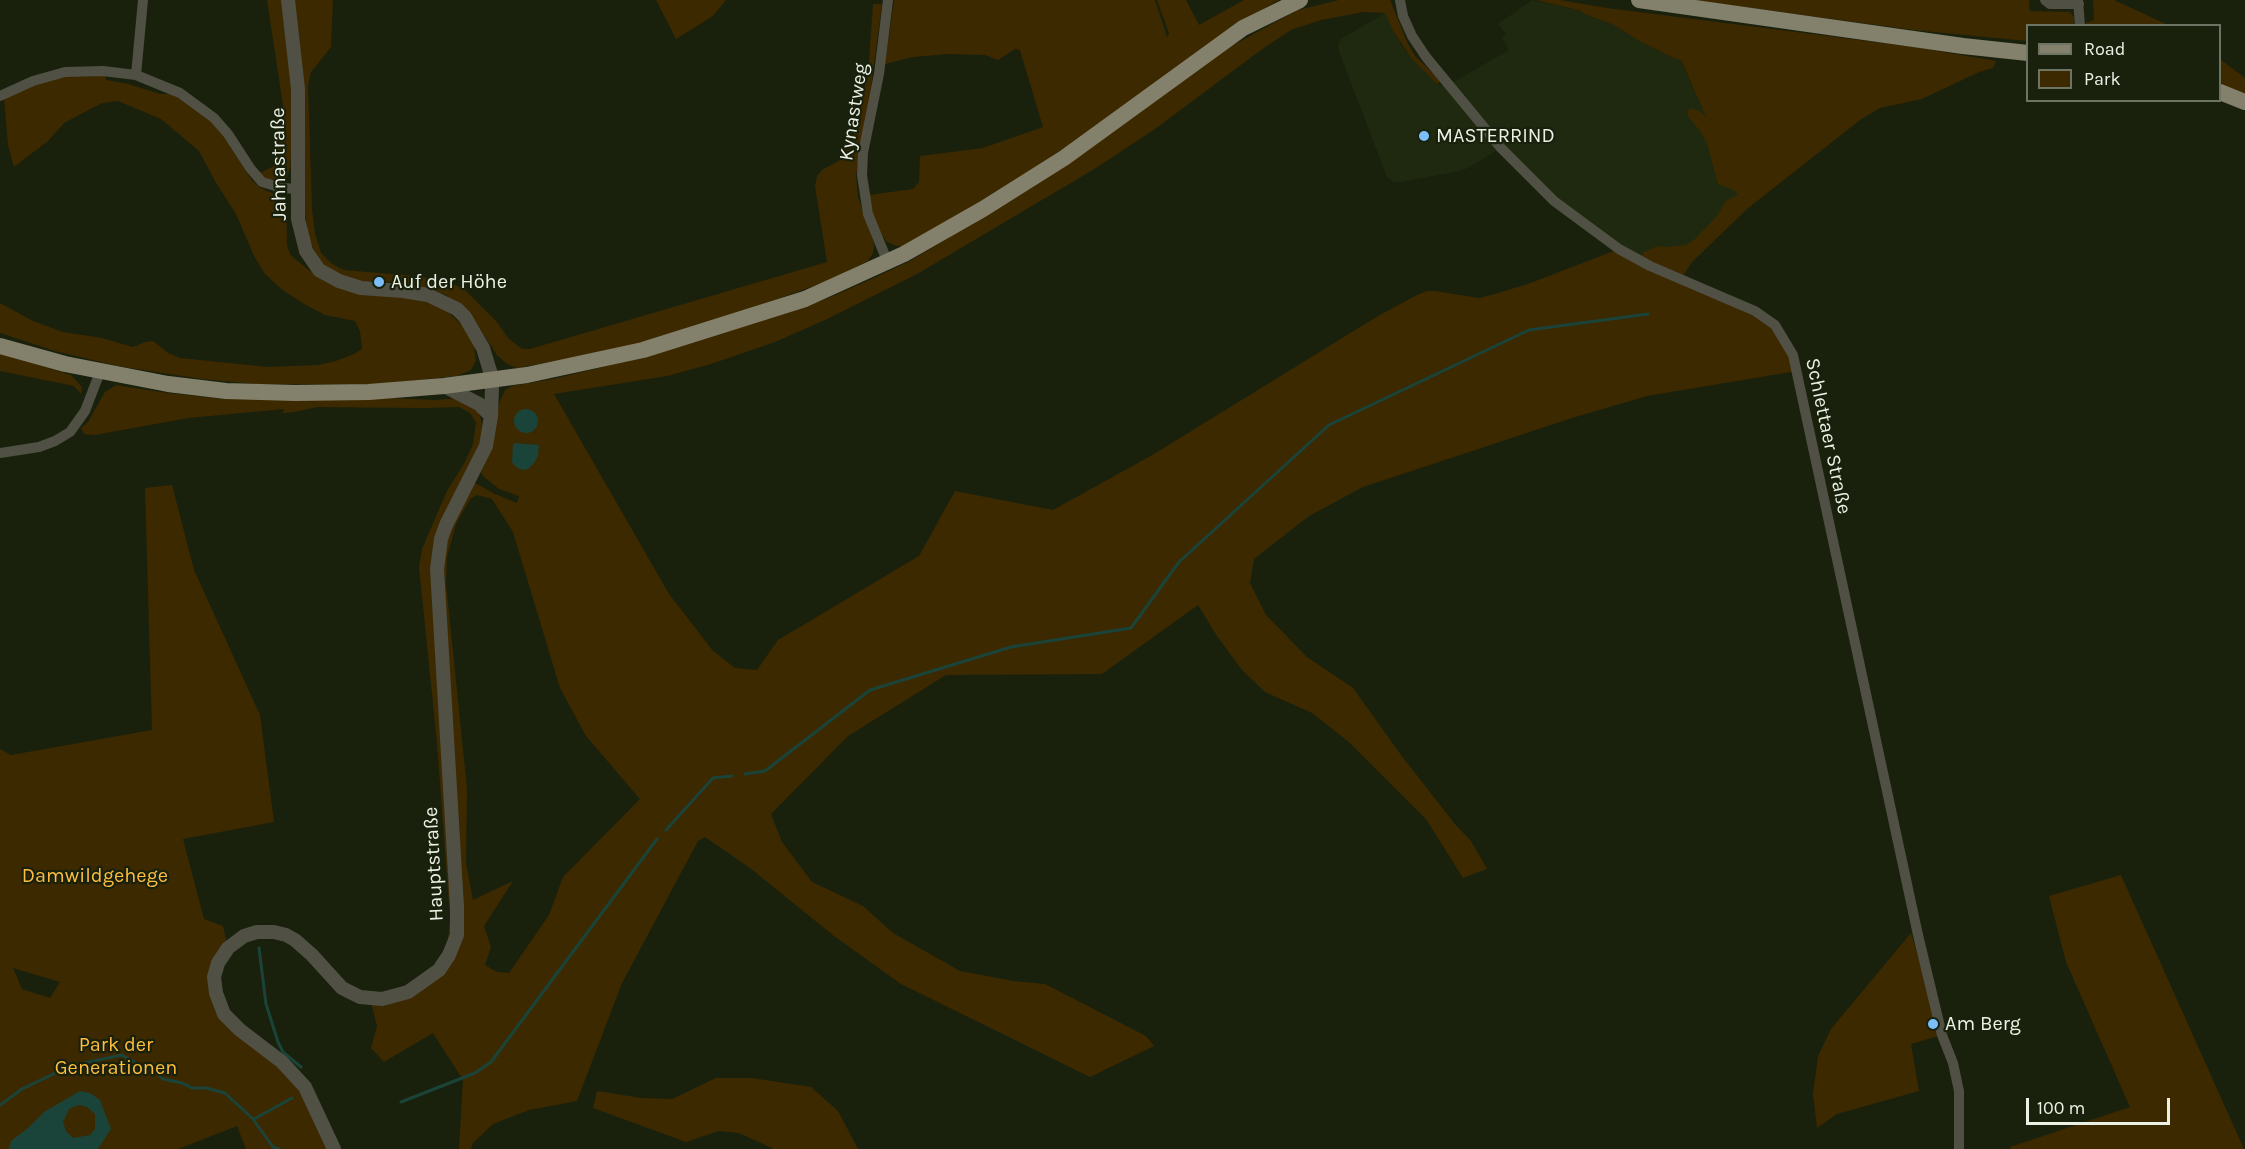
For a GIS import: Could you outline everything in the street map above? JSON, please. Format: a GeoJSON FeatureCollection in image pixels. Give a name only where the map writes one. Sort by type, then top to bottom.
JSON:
{"type":"FeatureCollection","features":[{"type":"Feature","properties":{"kind":"main road"},"geometry":{"type":"LineString","coordinates":[[0,346],[100,372],[168,384],[226,392],[332,393],[444,386],[491,380],[643,350],[806,299],[888,262],[1031,180],[1110,127],[1243,28],[1300,0]]}},
{"type":"Feature","properties":{"kind":"main road"},"geometry":{"type":"LineString","coordinates":[[1639,0],[1951,45],[2026,53]]}},
{"type":"Feature","properties":{"kind":"main road"},"geometry":{"type":"LineString","coordinates":[[2221,92],[2245,102]]}},
{"type":"Feature","properties":{"kind":"street"},"geometry":{"type":"LineString","coordinates":[[136,75],[143,0]]}},
{"type":"Feature","properties":{"kind":"street","name":"Jahnastraße"},"geometry":{"type":"LineString","coordinates":[[288,0],[298,89],[298,219],[303,243],[313,262],[319,270],[339,281],[360,288],[403,291],[438,299],[465,317],[483,348],[491,380]]}},
{"type":"Feature","properties":{"kind":"street","name":"Kynastweg"},"geometry":{"type":"LineString","coordinates":[[888,0],[879,74],[863,153],[862,176],[868,214],[888,262]]}},
{"type":"Feature","properties":{"kind":"street","name":"Schlettaer Straße"},"geometry":{"type":"LineString","coordinates":[[1400,0],[1406,23],[1426,57],[1501,148],[1554,201],[1629,255],[1755,311],[1775,325],[1793,355],[1906,882],[1940,1029],[1953,1063],[1959,1091],[1959,1149]]}},
{"type":"Feature","properties":{"kind":"street"},"geometry":{"type":"LineString","coordinates":[[2045,0],[2050,4],[2079,2],[2080,24]]}},
{"type":"Feature","properties":{"kind":"street"},"geometry":{"type":"LineString","coordinates":[[0,96],[33,81],[65,72],[103,71],[136,75],[180,93],[214,118],[262,182],[282,188],[297,189]]}},
{"type":"Feature","properties":{"kind":"street"},"geometry":{"type":"LineString","coordinates":[[0,453],[39,447],[70,432],[85,411],[100,372]]}},
{"type":"Feature","properties":{"kind":"street","name":"Hauptstraße"},"geometry":{"type":"LineString","coordinates":[[334,1149],[305,1087],[282,1062],[240,1030],[224,1014],[216,993],[214,977],[218,963],[228,948],[244,936],[257,932],[286,934],[312,955],[342,988],[360,997],[382,999],[408,992],[439,970],[448,955],[457,935],[457,907],[437,569],[441,539],[446,525],[486,446],[491,416],[491,380]]}},
{"type":"Feature","properties":{"kind":"street"},"geometry":{"type":"LineString","coordinates":[[444,386],[479,404],[491,416]]}},
{"type":"Feature","properties":{"kind":"shaded area"},"geometry":{"type":"Polygon","coordinates":[[[1532,0],[1581,11],[1612,24],[1641,42],[1680,59],[1747,209],[1692,262],[1680,279],[1650,266],[1554,201],[1501,148],[1459,171],[1401,182],[1394,182],[1387,177],[1340,54],[1338,45],[1341,39],[1385,13],[1403,48],[1438,85],[1450,84],[1509,50],[1502,37],[1506,34],[1498,24],[1532,0]]]}},
{"type":"Feature","properties":{"kind":"green space"},"geometry":{"type":"Polygon","coordinates":[[[267,0],[284,0],[294,109],[290,168],[287,177],[282,182],[265,178],[260,173],[274,166],[283,105],[267,0]]]}},
{"type":"Feature","properties":{"kind":"green space"},"geometry":{"type":"Polygon","coordinates":[[[294,0],[333,0],[331,47],[311,72],[308,86],[312,210],[315,234],[321,253],[332,264],[344,270],[443,280],[464,289],[496,321],[509,339],[522,349],[530,349],[827,262],[815,186],[817,176],[822,170],[840,160],[848,146],[861,110],[869,60],[873,4],[882,4],[856,175],[858,197],[874,244],[873,253],[868,261],[822,283],[688,331],[600,353],[517,368],[507,364],[497,355],[471,315],[446,295],[430,289],[399,285],[399,282],[371,281],[370,283],[343,278],[324,266],[318,258],[309,239],[305,214],[294,0]]]}},
{"type":"Feature","properties":{"kind":"green space"},"geometry":{"type":"Polygon","coordinates":[[[656,0],[726,0],[713,16],[676,39],[656,0]]]}},
{"type":"Feature","properties":{"kind":"green space"},"geometry":{"type":"Polygon","coordinates":[[[894,0],[1155,0],[1167,37],[1169,33],[1157,0],[1186,0],[1199,25],[1244,0],[1279,0],[1235,25],[1106,121],[1012,185],[902,246],[896,246],[887,242],[881,233],[873,214],[869,195],[913,189],[919,182],[920,156],[983,148],[1043,127],[1020,50],[1015,49],[998,60],[985,55],[949,54],[913,57],[885,64],[894,0]]]}},
{"type":"Feature","properties":{"kind":"green space"},"geometry":{"type":"Polygon","coordinates":[[[1339,0],[1390,0],[1408,44],[1415,56],[1440,80],[1438,85],[1412,59],[1393,31],[1385,13],[1364,12],[1321,20],[1291,30],[1155,129],[1096,168],[917,274],[825,320],[775,342],[711,364],[667,376],[554,394],[669,594],[713,651],[735,668],[757,670],[778,640],[919,556],[955,491],[1053,510],[1154,454],[1378,316],[1417,295],[1435,291],[1479,298],[1528,284],[1619,249],[1639,260],[1644,252],[1657,246],[1686,245],[1695,239],[1717,216],[1726,201],[1738,195],[1734,190],[1718,184],[1707,143],[1688,116],[1691,108],[1706,117],[1681,60],[1641,42],[1612,24],[1581,11],[1536,0],[1560,0],[1914,47],[1996,61],[1993,68],[1979,72],[1922,99],[1880,108],[1860,120],[1747,209],[1692,262],[1681,279],[1775,325],[1797,371],[1647,396],[1572,418],[1363,487],[1309,516],[1254,559],[1250,583],[1266,615],[1307,657],[1353,688],[1401,755],[1454,823],[1471,841],[1487,869],[1463,878],[1426,819],[1350,743],[1312,713],[1265,692],[1242,670],[1198,605],[1102,674],[946,675],[848,736],[771,814],[782,842],[812,882],[863,906],[893,933],[960,971],[1013,981],[1045,984],[1146,1036],[1154,1046],[1090,1077],[901,984],[834,936],[750,868],[705,837],[698,841],[622,983],[577,1101],[529,1110],[493,1124],[473,1143],[471,1149],[459,1149],[463,1080],[433,1033],[384,1062],[371,1048],[377,1026],[370,998],[419,986],[447,948],[450,918],[437,743],[419,567],[422,549],[447,491],[473,444],[476,422],[470,413],[459,407],[317,407],[295,412],[282,413],[285,409],[188,418],[95,435],[84,434],[81,428],[88,422],[105,392],[116,385],[223,399],[436,400],[460,398],[468,402],[479,413],[482,423],[481,441],[466,478],[517,503],[519,496],[499,489],[481,472],[493,445],[499,403],[505,390],[512,386],[603,367],[783,314],[831,297],[910,261],[1018,196],[1224,50],[1298,10],[1339,0]],[[477,495],[470,499],[456,524],[447,557],[446,583],[467,789],[466,863],[473,900],[513,881],[484,926],[491,947],[485,965],[497,972],[509,973],[549,915],[563,877],[640,799],[586,736],[560,688],[513,532],[492,499],[477,495]]]}},
{"type":"Feature","properties":{"kind":"green space"},"geometry":{"type":"Polygon","coordinates":[[[1692,0],[2029,0],[2030,11],[2070,12],[2074,17],[2074,24],[2026,24],[2026,41],[1914,30],[1692,0]]]}},
{"type":"Feature","properties":{"kind":"green space"},"geometry":{"type":"Polygon","coordinates":[[[2093,0],[2114,0],[2166,24],[2086,24],[2094,20],[2093,0]]]}},
{"type":"Feature","properties":{"kind":"green space"},"geometry":{"type":"Polygon","coordinates":[[[2221,60],[2245,78],[2245,95],[2221,86],[2221,60]]]}},
{"type":"Feature","properties":{"kind":"green space"},"geometry":{"type":"Polygon","coordinates":[[[71,75],[106,75],[106,80],[160,94],[170,94],[212,122],[228,141],[251,179],[259,187],[286,200],[287,245],[290,254],[295,259],[315,275],[337,286],[416,297],[446,310],[464,327],[474,344],[476,361],[471,370],[457,376],[371,385],[255,384],[202,379],[118,366],[55,351],[0,333],[0,303],[33,321],[63,332],[102,338],[133,347],[153,341],[168,353],[180,358],[268,367],[318,365],[336,361],[362,349],[360,331],[355,321],[325,315],[284,291],[265,274],[254,256],[236,214],[199,151],[161,119],[118,101],[102,103],[64,123],[48,141],[14,167],[8,145],[4,98],[15,91],[71,75]]]}},
{"type":"Feature","properties":{"kind":"green space"},"geometry":{"type":"Polygon","coordinates":[[[0,353],[71,375],[82,387],[81,394],[74,386],[0,371],[0,353]]]}},
{"type":"Feature","properties":{"kind":"green space"},"geometry":{"type":"Polygon","coordinates":[[[172,485],[194,570],[260,715],[274,822],[183,839],[204,919],[223,926],[227,944],[211,994],[301,1089],[329,1149],[246,1149],[237,1126],[178,1149],[0,1149],[0,749],[11,755],[152,730],[145,488],[172,485]],[[13,968],[22,989],[50,998],[60,982],[13,968]]]}},
{"type":"Feature","properties":{"kind":"green space"},"geometry":{"type":"Polygon","coordinates":[[[2121,875],[2244,1149],[2011,1149],[2010,1147],[2130,1107],[2066,962],[2049,896],[2121,875]]]}},
{"type":"Feature","properties":{"kind":"green space"},"geometry":{"type":"Polygon","coordinates":[[[1911,933],[1942,1035],[1911,1044],[1919,1091],[1837,1114],[1817,1128],[1813,1094],[1818,1056],[1831,1029],[1911,933]]]}},
{"type":"Feature","properties":{"kind":"green space"},"geometry":{"type":"Polygon","coordinates":[[[716,1078],[752,1078],[811,1087],[838,1111],[858,1149],[774,1149],[739,1133],[719,1131],[686,1142],[593,1108],[597,1091],[642,1098],[672,1099],[716,1078]]]}},
{"type":"Feature","properties":{"kind":"water"},"geometry":{"type":"Polygon","coordinates":[[[526,409],[534,413],[538,421],[534,429],[526,433],[518,429],[514,421],[518,413],[526,409]]]}},
{"type":"Feature","properties":{"kind":"water"},"geometry":{"type":"Polygon","coordinates":[[[513,444],[539,445],[538,456],[528,469],[522,470],[512,462],[513,444]]]}},
{"type":"Feature","properties":{"kind":"water"},"geometry":{"type":"Polygon","coordinates":[[[80,1091],[90,1093],[100,1100],[111,1129],[98,1149],[9,1149],[11,1141],[44,1112],[80,1091]],[[79,1105],[69,1109],[63,1122],[66,1131],[73,1138],[90,1135],[95,1129],[95,1114],[87,1107],[79,1105]]]}},
{"type":"Feature","properties":{"kind":"waterway"},"geometry":{"type":"LineString","coordinates":[[745,774],[765,771],[870,690],[1011,647],[1131,628],[1179,562],[1329,425],[1529,330],[1648,314]]}},
{"type":"Feature","properties":{"kind":"waterway"},"geometry":{"type":"LineString","coordinates":[[666,830],[713,778],[732,776]]}},
{"type":"Feature","properties":{"kind":"waterway"},"geometry":{"type":"LineString","coordinates":[[401,1102],[475,1073],[491,1062],[657,839]]}},
{"type":"Feature","properties":{"kind":"waterway"},"geometry":{"type":"LineString","coordinates":[[259,948],[266,1004],[278,1042],[283,1052],[301,1067]]}},
{"type":"Feature","properties":{"kind":"waterway"},"geometry":{"type":"LineString","coordinates":[[0,1105],[22,1089],[70,1066],[122,1055],[141,1066],[151,1068],[163,1079],[182,1083],[192,1088],[206,1088],[225,1093],[253,1119],[273,1147],[279,1149]]}},
{"type":"Feature","properties":{"kind":"waterway"},"geometry":{"type":"LineString","coordinates":[[254,1119],[292,1098]]}},
{"type":"Feature","properties":{"kind":"place","name":"MASTERRIND"},"geometry":{"type":"Point","coordinates":[1424,136]}},
{"type":"Feature","properties":{"kind":"place","name":"Auf der Höhe"},"geometry":{"type":"Point","coordinates":[379,282]}},
{"type":"Feature","properties":{"kind":"place","name":"Am Berg"},"geometry":{"type":"Point","coordinates":[1933,1024]}},
{"type":"Feature","properties":{"kind":"park label","name":"Damwildgehege"},"geometry":{"type":"Point","coordinates":[95,876]}},
{"type":"Feature","properties":{"kind":"park label","name":"Park der Generationen"},"geometry":{"type":"Point","coordinates":[116,1056]}}]}
